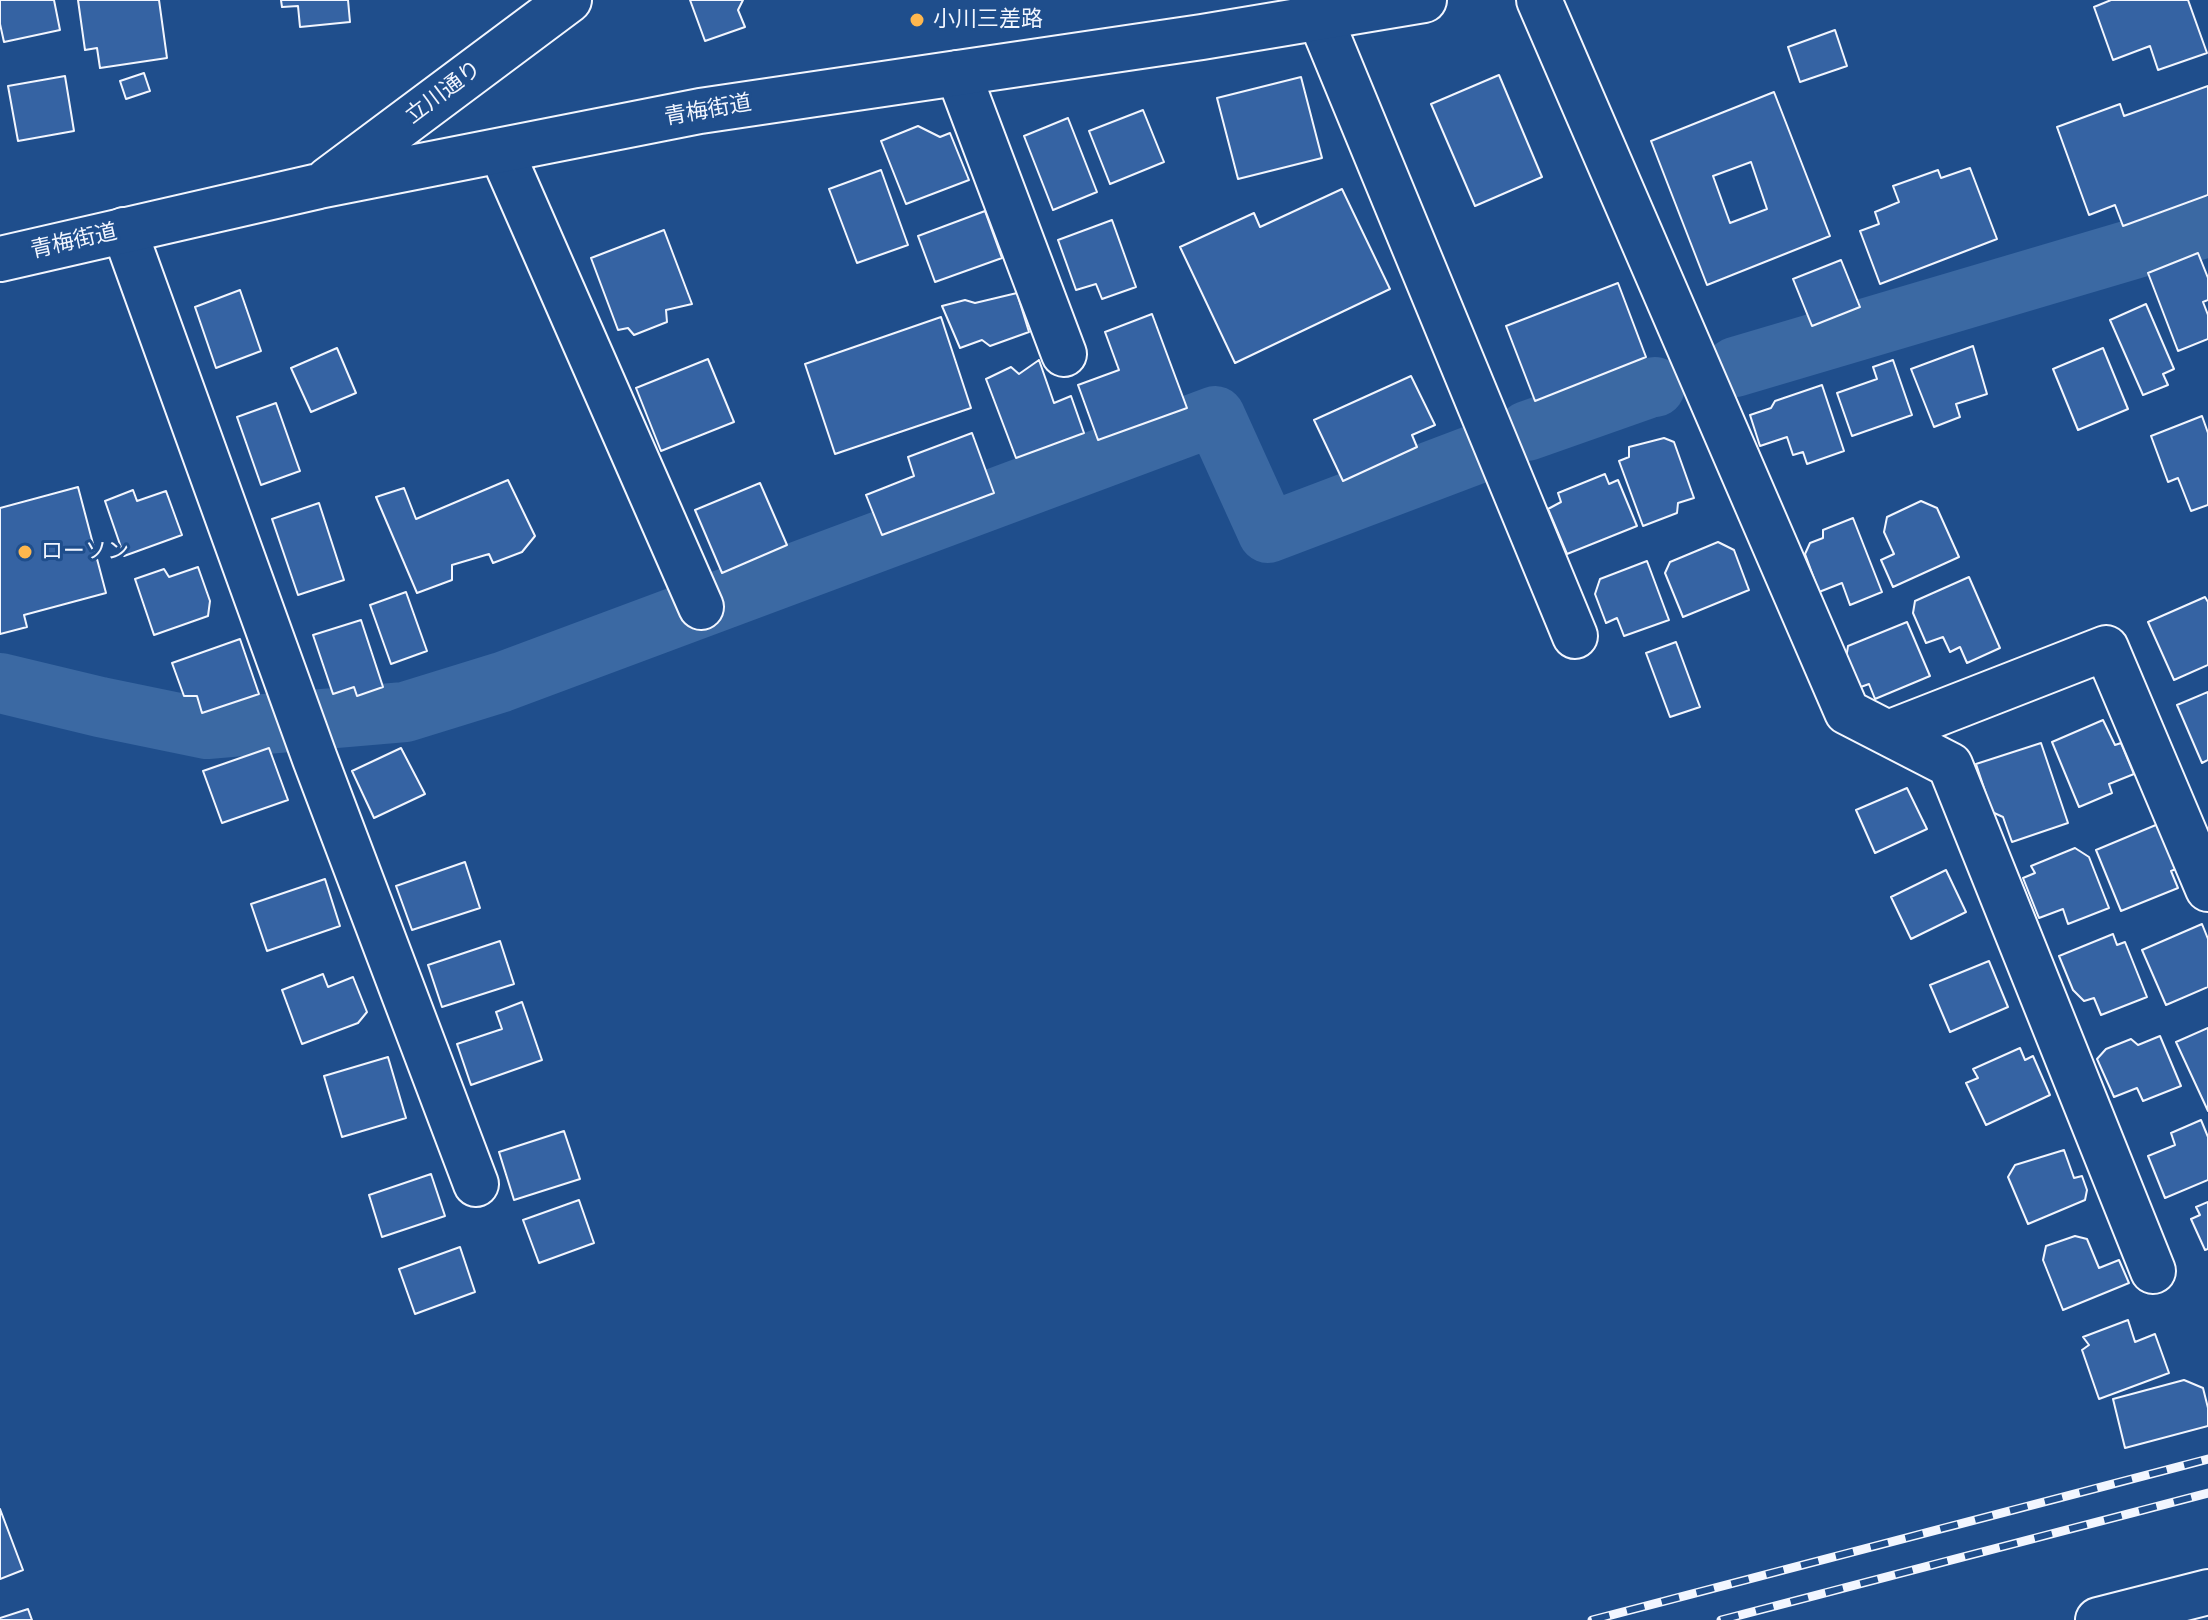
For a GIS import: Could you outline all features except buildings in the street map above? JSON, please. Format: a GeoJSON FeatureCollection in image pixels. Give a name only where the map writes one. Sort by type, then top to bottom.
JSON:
{"type":"FeatureCollection","features":[{"type":"Feature","properties":{"kind":"street","name":"立川通り"},"geometry":{"type":"LineString","coordinates":[[319,186],[569,0]]}},
{"type":"Feature","properties":{"kind":"street","name":"青梅街道"},"geometry":{"type":"LineString","coordinates":[[0,259],[319,186],[700,111],[1424,0]]}},
{"type":"Feature","properties":{"kind":"street"},"geometry":{"type":"LineString","coordinates":[[1539,0],[1847,712],[1950,765],[2153,1271]]}},
{"type":"Feature","properties":{"kind":"street"},"geometry":{"type":"LineString","coordinates":[[1320,18],[1575,636]]}},
{"type":"Feature","properties":{"kind":"street"},"geometry":{"type":"LineString","coordinates":[[958,73],[1064,354]]}},
{"type":"Feature","properties":{"kind":"street"},"geometry":{"type":"LineString","coordinates":[[501,151],[701,607]]}},
{"type":"Feature","properties":{"kind":"street"},"geometry":{"type":"LineString","coordinates":[[124,230],[315,759],[476,1184]]}},
{"type":"Feature","properties":{"kind":"street"},"geometry":{"type":"LineString","coordinates":[[1888,733],[2106,648],[2208,889]]}},
{"type":"Feature","properties":{"kind":"street"},"geometry":{"type":"LineString","coordinates":[[2098,1620],[2208,1592]]}},
{"type":"Feature","properties":{"kind":"waterway"},"geometry":{"type":"LineString","coordinates":[[1735,367],[2208,227]]}},
{"type":"Feature","properties":{"kind":"waterway"},"geometry":{"type":"LineString","coordinates":[[1527,431],[1655,387]]}},
{"type":"Feature","properties":{"kind":"waterway"},"geometry":{"type":"LineString","coordinates":[[0,683],[207,729],[405,712],[502,682],[1215,416],[1268,533],[1479,453]]}},
{"type":"Feature","properties":{"kind":"railway"},"geometry":{"type":"LineString","coordinates":[[1592,1620],[2208,1459]]}},
{"type":"Feature","properties":{"kind":"railway"},"geometry":{"type":"LineString","coordinates":[[1721,1620],[2208,1493]]}},
{"type":"Feature","properties":{"kind":"place","name":"小川三差路"},"geometry":{"type":"Point","coordinates":[917,20]}},
{"type":"Feature","properties":{"kind":"place","name":"ローソン"},"geometry":{"type":"Point","coordinates":[25,552]}}]}
